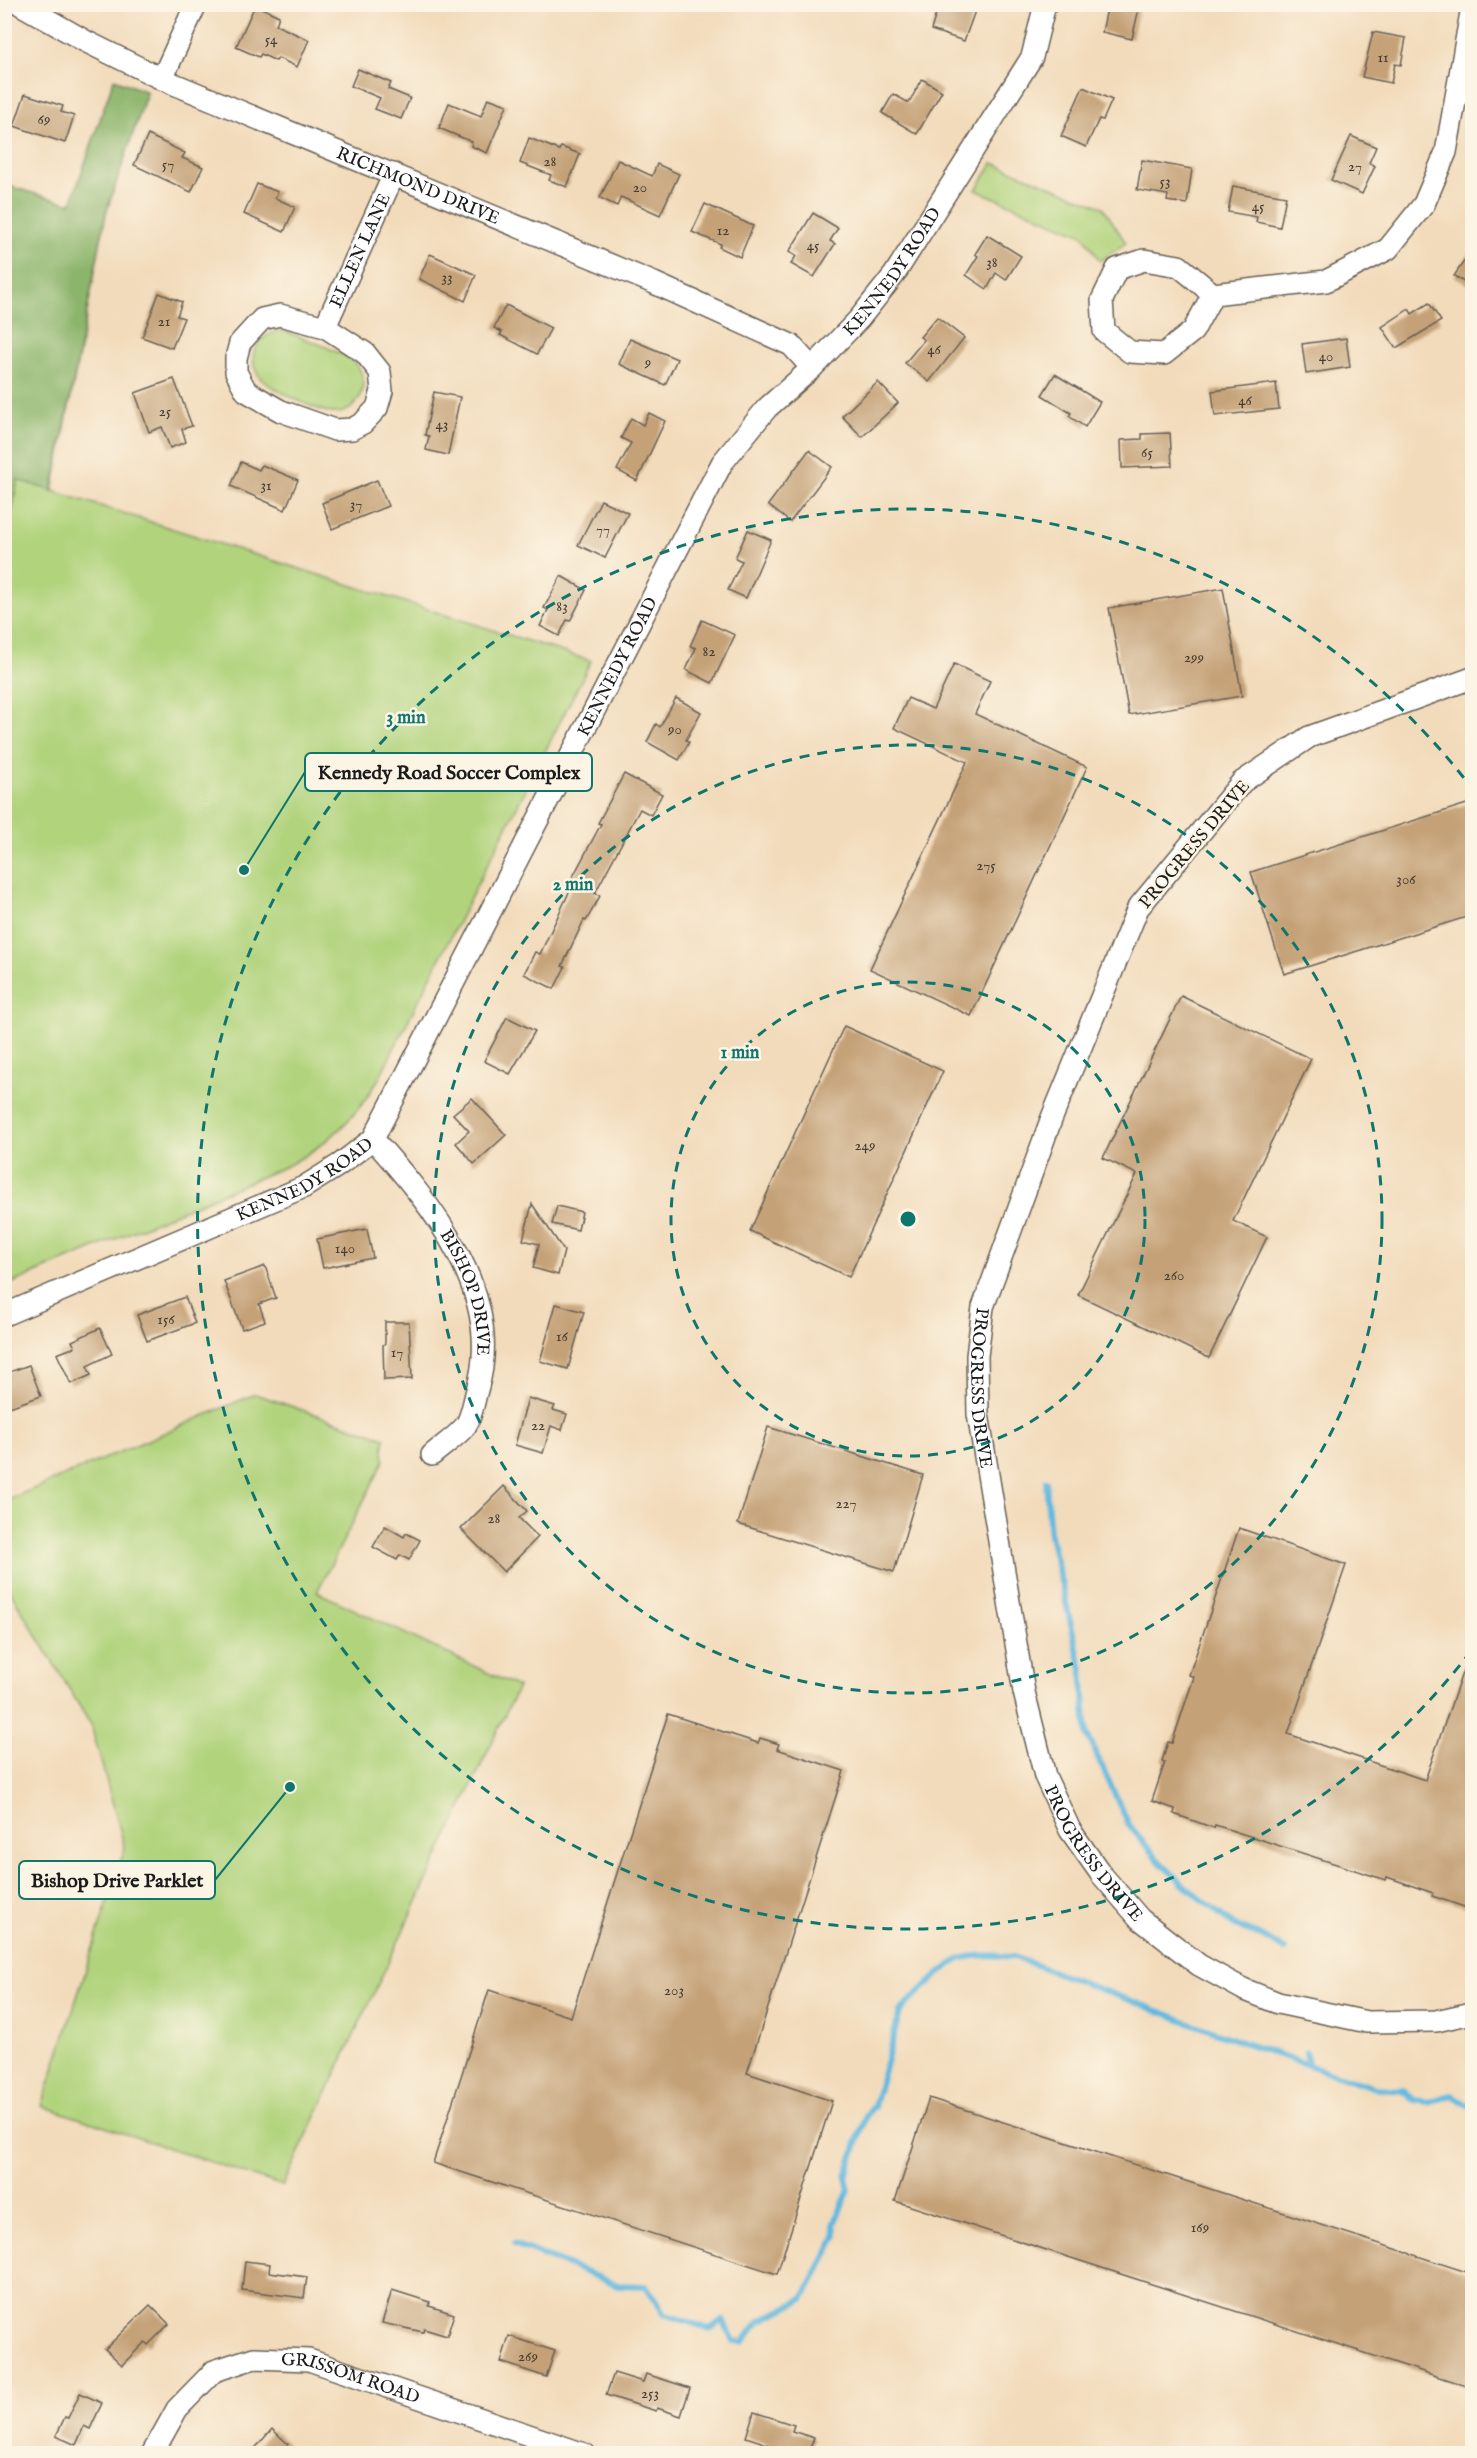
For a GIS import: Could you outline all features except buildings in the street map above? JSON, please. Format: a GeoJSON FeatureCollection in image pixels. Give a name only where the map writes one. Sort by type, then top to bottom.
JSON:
{"type":"FeatureCollection","features":[{"type":"Feature","properties":{"kind":"street","name":"RICHMOND DRIVE"},"geometry":{"type":"LineString","coordinates":[[20,4],[85,41],[162,79],[654,283],[791,345],[812,368]]}},
{"type":"Feature","properties":{"kind":"street"},"geometry":{"type":"LineString","coordinates":[[162,79],[196,4]]}},
{"type":"Feature","properties":{"kind":"street","name":"KENNEDY ROAD"},"geometry":{"type":"LineString","coordinates":[[4,1315],[304,1187],[339,1165],[373,1139],[722,463],[767,408],[812,368],[859,319],[894,275],[1032,57],[1045,4]]}},
{"type":"Feature","properties":{"kind":"street"},"geometry":{"type":"LineString","coordinates":[[1213,294],[1193,331],[1164,354],[1130,352],[1104,331],[1102,300],[1116,269],[1144,260],[1179,266],[1213,294],[1326,281],[1388,249],[1424,204],[1446,152],[1473,7]]}},
{"type":"Feature","properties":{"kind":"street","name":"ELLEN LANE"},"geometry":{"type":"LineString","coordinates":[[325,327],[394,174]]}},
{"type":"Feature","properties":{"kind":"street","name":"ELLEN LANE"},"geometry":{"type":"LineString","coordinates":[[280,315],[325,327],[365,353],[380,372],[382,391],[377,408],[363,423],[352,429],[334,430],[281,411],[246,391],[236,372],[236,358],[240,343],[250,329],[262,319],[280,315]]}},
{"type":"Feature","properties":{"kind":"street","name":"PROGRESS DRIVE"},"geometry":{"type":"LineString","coordinates":[[1473,678],[1309,737],[1242,782],[1138,909],[1051,1120],[983,1307],[977,1356],[978,1414],[1024,1692],[1045,1776],[1070,1830],[1101,1874],[1140,1919],[1198,1965],[1243,1989],[1278,2003],[1367,2022],[1436,2021],[1473,2013]]}},
{"type":"Feature","properties":{"kind":"street","name":"BISHOP DRIVE"},"geometry":{"type":"LineString","coordinates":[[373,1139],[398,1167],[452,1240],[472,1283],[485,1335],[480,1381],[467,1424],[432,1455]]}},
{"type":"Feature","properties":{"kind":"street","name":"GRISSOM ROAD"},"geometry":{"type":"LineString","coordinates":[[152,2454],[177,2409],[214,2371],[254,2358],[309,2360],[578,2453]]}},
{"type":"Feature","properties":{"kind":"green space"},"geometry":{"type":"Polygon","coordinates":[[[114,79],[147,92],[106,213],[53,491],[591,661],[378,1080],[340,1129],[289,1165],[5,1286],[4,185],[71,204],[114,79]]]}},
{"type":"Feature","properties":{"kind":"green space"},"geometry":{"type":"Polygon","coordinates":[[[114,79],[147,92],[106,213],[52,491],[18,480],[5,548],[5,185],[71,204],[114,79]]]}},
{"type":"Feature","properties":{"kind":"green space"},"geometry":{"type":"Polygon","coordinates":[[[993,163],[1103,207],[1126,243],[1100,261],[1083,235],[976,190],[993,163]]]}},
{"type":"Feature","properties":{"kind":"green space"},"geometry":{"type":"Polygon","coordinates":[[[279,331],[288,332],[321,345],[352,360],[362,375],[363,383],[359,399],[354,406],[347,411],[331,413],[277,390],[262,380],[254,365],[255,350],[263,338],[279,331]]]}},
{"type":"Feature","properties":{"kind":"green space"},"geometry":{"type":"Polygon","coordinates":[[[255,1394],[385,1438],[384,1461],[317,1592],[518,1687],[283,2186],[42,2106],[125,1848],[91,1725],[5,1583],[5,1501],[255,1394]]]}},
{"type":"Feature","properties":{"kind":"waterway"},"geometry":{"type":"LineString","coordinates":[[1046,1481],[1050,1536],[1082,1670],[1087,1734],[1129,1825],[1159,1861],[1185,1886],[1235,1926],[1258,1934],[1285,1950]]}},
{"type":"Feature","properties":{"kind":"waterway"},"geometry":{"type":"LineString","coordinates":[[514,2244],[618,2285],[646,2286],[664,2314],[710,2329],[723,2320],[733,2341],[743,2342],[760,2321],[803,2299],[836,2237],[834,2224],[849,2190],[846,2176],[866,2116],[874,2106],[900,2012],[947,1968],[961,1959],[974,1956],[1014,1957],[1236,2040],[1375,2088],[1403,2090],[1414,2100],[1427,2102],[1452,2095],[1472,2108]]}},
{"type":"Feature","properties":{"kind":"waterway"},"geometry":{"type":"LineString","coordinates":[[1306,2052],[1308,2063]]}},
{"type":"Feature","properties":{"kind":"place","name":"Kennedy Road Soccer Complex"},"geometry":{"type":"Point","coordinates":[244,870]}},
{"type":"Feature","properties":{"kind":"place","name":"Bishop Drive Parklet"},"geometry":{"type":"Point","coordinates":[290,1787]}}]}
